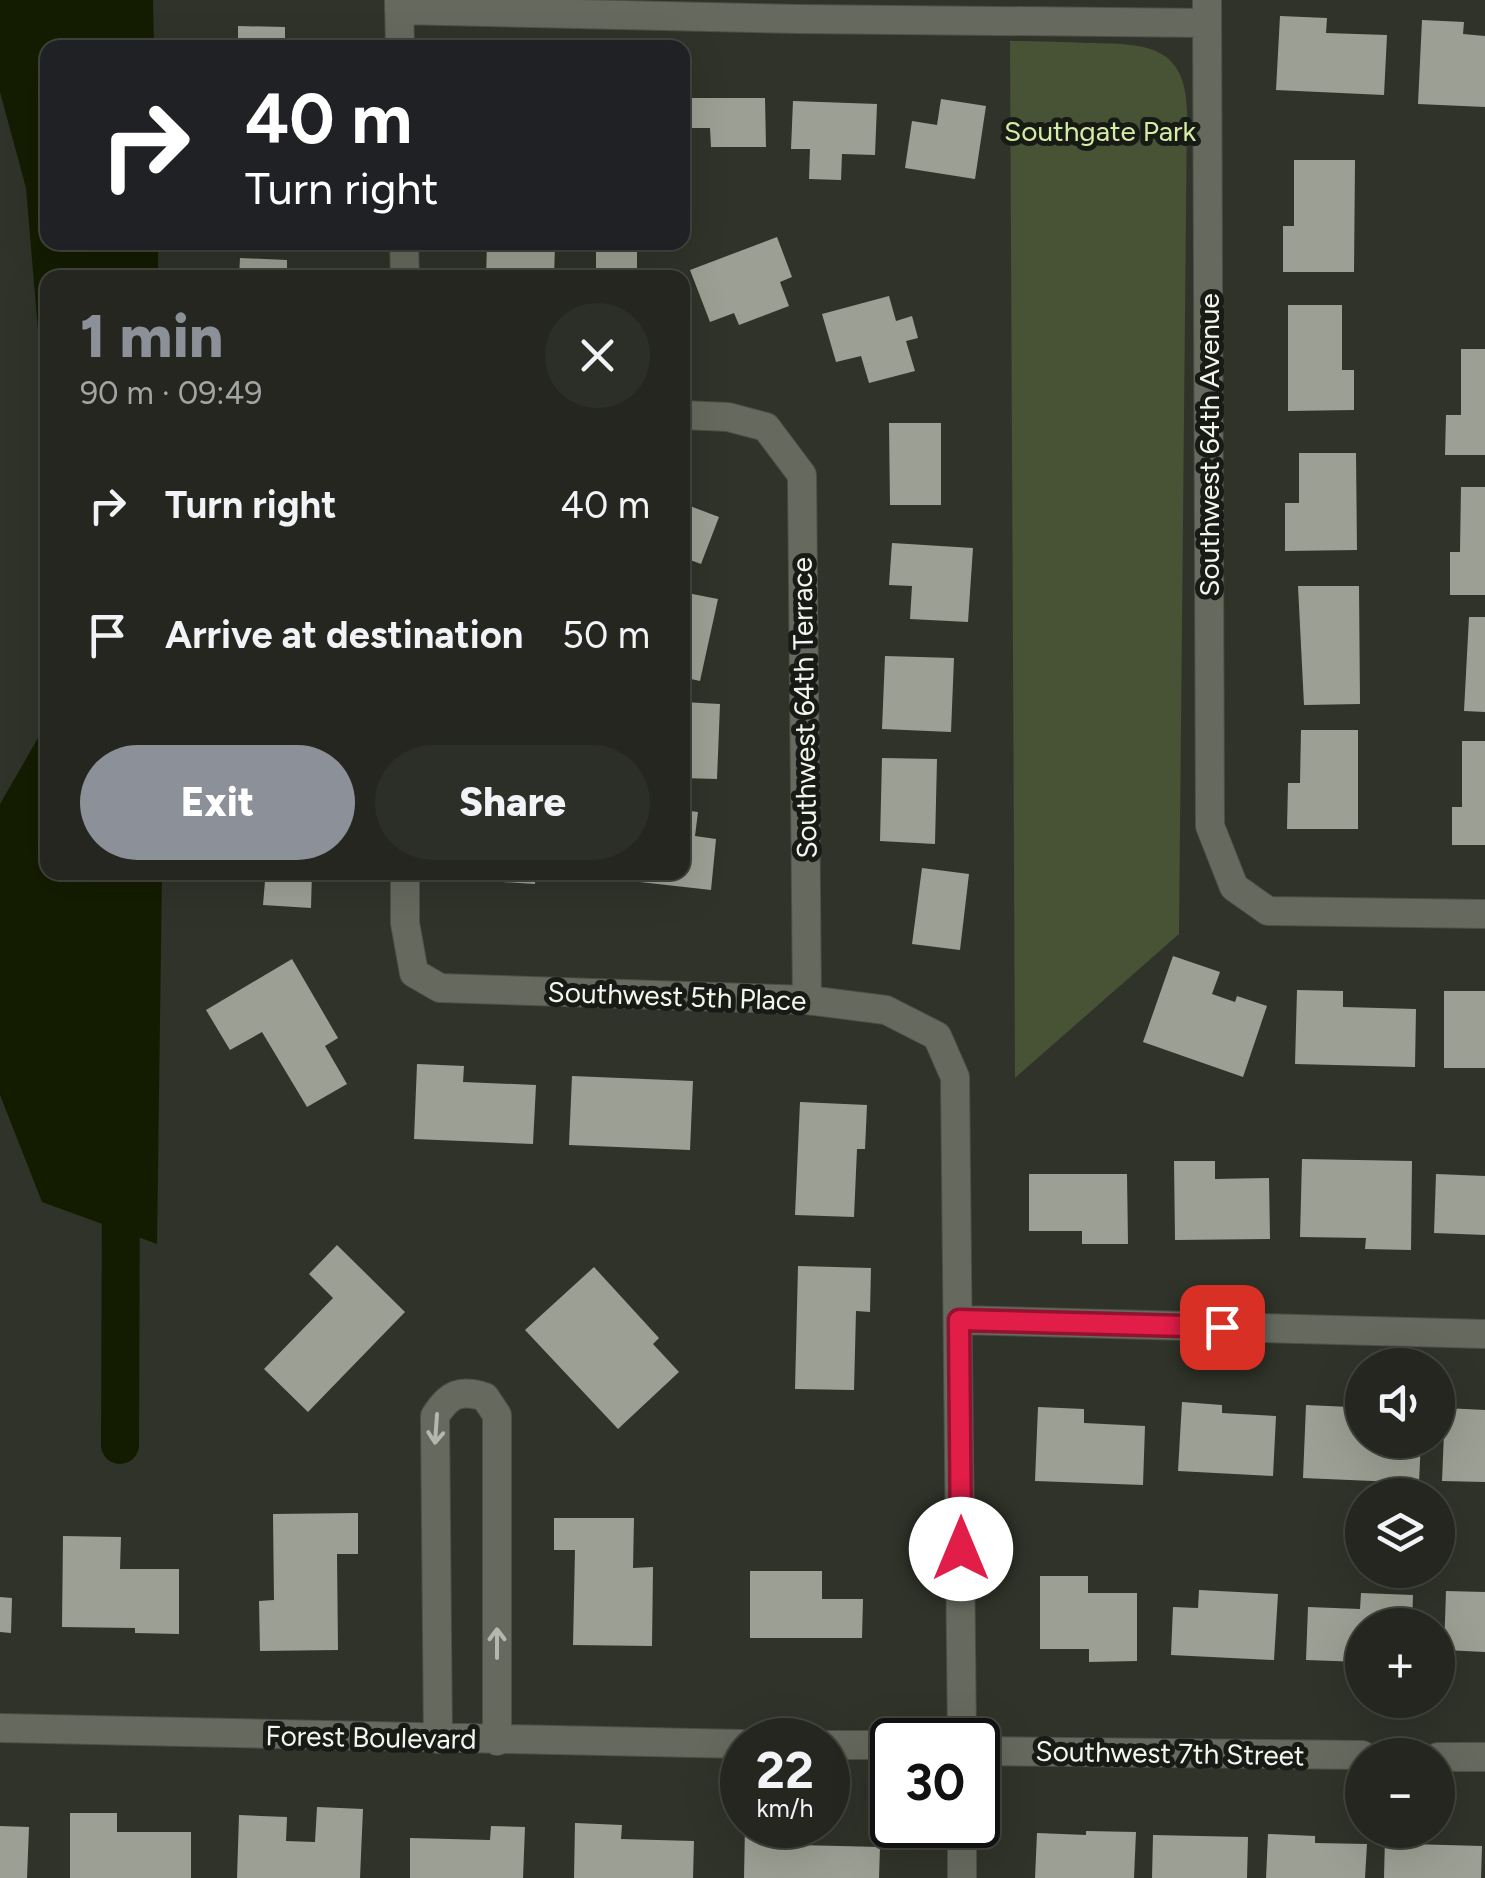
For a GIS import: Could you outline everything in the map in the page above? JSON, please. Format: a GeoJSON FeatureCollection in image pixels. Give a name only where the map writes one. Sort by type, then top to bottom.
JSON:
{"type":"FeatureCollection","features":[{"type":"Feature","properties":{"kind":"street"},"geometry":{"type":"LineString","coordinates":[[400,40],[399,5],[1207,12]]}},
{"type":"Feature","properties":{"kind":"street","name":"Southwest 64th Avenue"},"geometry":{"type":"LineString","coordinates":[[1207,12],[1210,826],[1234,886],[1268,911],[1485,914]]}},
{"type":"Feature","properties":{"kind":"street","name":"Southwest 64th Terrace"},"geometry":{"type":"LineString","coordinates":[[690,415],[728,417],[766,427],[802,475],[807,1000]]}},
{"type":"Feature","properties":{"kind":"street","name":"Southwest 5th Place"},"geometry":{"type":"LineString","coordinates":[[405,880],[405,923],[414,973],[440,988],[807,1000],[886,1010],[936,1036],[955,1077],[959,1320]]}},
{"type":"Feature","properties":{"kind":"street"},"geometry":{"type":"LineString","coordinates":[[962,1718],[959,1320],[1485,1334]]}},
{"type":"Feature","properties":{"kind":"street"},"geometry":{"type":"LineString","coordinates":[[438,1739],[435,1416],[447,1397],[465,1390],[485,1397],[497,1416],[497,1741]]}},
{"type":"Feature","properties":{"kind":"street","name":"Forest Boulevard"},"geometry":{"type":"LineString","coordinates":[[0,1728],[720,1744]]}},
{"type":"Feature","properties":{"kind":"street","name":"Southwest 7th Street"},"geometry":{"type":"LineString","coordinates":[[1000,1750],[1345,1756]]}},
{"type":"Feature","properties":{"kind":"street"},"geometry":{"type":"LineString","coordinates":[[1455,1756],[1485,1757]]}},
{"type":"Feature","properties":{"kind":"street"},"geometry":{"type":"LineString","coordinates":[[962,1848],[962,1878]]}},
{"type":"Feature","properties":{"kind":"green space","name":"Southgate Park"},"geometry":{"type":"Polygon","coordinates":[[[1010,41],[1126,44],[1157,52],[1178,71],[1187,110],[1179,934],[1015,1078],[1010,41]]]}},
{"type":"Feature","properties":{"kind":"shaded area"},"geometry":{"type":"Polygon","coordinates":[[[0,0],[153,0],[154,40],[40,40],[40,250],[158,250],[158,270],[40,270],[40,354],[26,188],[0,92],[0,0]]]}},
{"type":"Feature","properties":{"kind":"shaded area"},"geometry":{"type":"Polygon","coordinates":[[[40,722],[40,880],[162,880],[157,1244],[42,1202],[0,1095],[0,804],[38,738],[40,722]]]}},
{"type":"Feature","properties":{"kind":"building"},"geometry":{"type":"Polygon","coordinates":[[[1280,16],[1327,18],[1326,33],[1387,35],[1384,95],[1276,90],[1280,16]]]}},
{"type":"Feature","properties":{"kind":"building"},"geometry":{"type":"Polygon","coordinates":[[[1422,20],[1464,22],[1463,34],[1485,36],[1485,107],[1418,104],[1422,20]]]}},
{"type":"Feature","properties":{"kind":"building"},"geometry":{"type":"Polygon","coordinates":[[[238,26],[285,27],[285,40],[212,40],[238,39],[238,26]]]}},
{"type":"Feature","properties":{"kind":"building"},"geometry":{"type":"Polygon","coordinates":[[[690,98],[765,98],[766,147],[711,147],[710,128],[691,128],[690,98]]]}},
{"type":"Feature","properties":{"kind":"building"},"geometry":{"type":"Polygon","coordinates":[[[941,99],[986,106],[975,179],[905,168],[912,121],[937,125],[941,99]]]}},
{"type":"Feature","properties":{"kind":"building"},"geometry":{"type":"Polygon","coordinates":[[[793,101],[877,104],[875,155],[842,154],[841,180],[809,179],[810,149],[791,149],[793,101]]]}},
{"type":"Feature","properties":{"kind":"building"},"geometry":{"type":"Polygon","coordinates":[[[1294,160],[1355,160],[1354,272],[1283,272],[1283,226],[1294,226],[1294,160]]]}},
{"type":"Feature","properties":{"kind":"building"},"geometry":{"type":"Polygon","coordinates":[[[777,237],[792,277],[780,282],[789,306],[739,325],[734,313],[710,322],[690,270],[777,237]]]}},
{"type":"Feature","properties":{"kind":"building"},"geometry":{"type":"Polygon","coordinates":[[[487,250],[555,250],[554,270],[486,270],[487,250]]]}},
{"type":"Feature","properties":{"kind":"building"},"geometry":{"type":"Polygon","coordinates":[[[596,250],[637,250],[637,268],[666,268],[666,270],[596,270],[596,250]]]}},
{"type":"Feature","properties":{"kind":"building"},"geometry":{"type":"Polygon","coordinates":[[[240,258],[287,260],[287,270],[239,270],[240,258]]]}},
{"type":"Feature","properties":{"kind":"building"},"geometry":{"type":"Polygon","coordinates":[[[889,296],[896,321],[912,316],[918,338],[906,341],[915,371],[869,383],[861,356],[836,362],[822,314],[889,296]]]}},
{"type":"Feature","properties":{"kind":"building"},"geometry":{"type":"Polygon","coordinates":[[[1288,305],[1342,305],[1342,370],[1354,370],[1354,410],[1288,411],[1288,305]]]}},
{"type":"Feature","properties":{"kind":"building"},"geometry":{"type":"Polygon","coordinates":[[[1461,349],[1485,349],[1485,455],[1445,455],[1446,415],[1461,415],[1461,349]]]}},
{"type":"Feature","properties":{"kind":"building"},"geometry":{"type":"Polygon","coordinates":[[[889,423],[941,423],[941,505],[890,505],[889,423]]]}},
{"type":"Feature","properties":{"kind":"building"},"geometry":{"type":"Polygon","coordinates":[[[1299,453],[1356,453],[1357,550],[1285,551],[1285,503],[1299,503],[1299,453]]]}},
{"type":"Feature","properties":{"kind":"building"},"geometry":{"type":"Polygon","coordinates":[[[1461,487],[1485,487],[1485,595],[1450,595],[1450,552],[1460,552],[1461,487]]]}},
{"type":"Feature","properties":{"kind":"building"},"geometry":{"type":"Polygon","coordinates":[[[690,506],[719,517],[701,564],[690,560],[690,506]]]}},
{"type":"Feature","properties":{"kind":"building"},"geometry":{"type":"Polygon","coordinates":[[[892,543],[973,548],[968,622],[910,619],[912,586],[889,585],[892,543]]]}},
{"type":"Feature","properties":{"kind":"building"},"geometry":{"type":"Polygon","coordinates":[[[1298,586],[1359,586],[1360,704],[1304,705],[1298,586]]]}},
{"type":"Feature","properties":{"kind":"building"},"geometry":{"type":"Polygon","coordinates":[[[690,594],[718,599],[700,681],[690,679],[690,594]]]}},
{"type":"Feature","properties":{"kind":"building"},"geometry":{"type":"Polygon","coordinates":[[[1469,617],[1485,617],[1485,712],[1464,711],[1469,617]]]}},
{"type":"Feature","properties":{"kind":"building"},"geometry":{"type":"Polygon","coordinates":[[[885,656],[954,658],[951,732],[882,729],[885,656]]]}},
{"type":"Feature","properties":{"kind":"building"},"geometry":{"type":"Polygon","coordinates":[[[690,702],[720,704],[717,779],[690,778],[690,702]]]}},
{"type":"Feature","properties":{"kind":"building"},"geometry":{"type":"Polygon","coordinates":[[[1301,730],[1358,730],[1358,829],[1287,829],[1288,783],[1300,783],[1301,730]]]}},
{"type":"Feature","properties":{"kind":"building"},"geometry":{"type":"Polygon","coordinates":[[[1462,741],[1485,741],[1485,845],[1452,845],[1452,807],[1462,807],[1462,741]]]}},
{"type":"Feature","properties":{"kind":"building"},"geometry":{"type":"Polygon","coordinates":[[[882,758],[937,759],[935,844],[880,841],[882,758]]]}},
{"type":"Feature","properties":{"kind":"building"},"geometry":{"type":"Polygon","coordinates":[[[690,811],[698,812],[695,836],[716,839],[711,890],[640,882],[690,880],[690,811]]]}},
{"type":"Feature","properties":{"kind":"building"},"geometry":{"type":"Polygon","coordinates":[[[922,868],[969,874],[960,950],[912,944],[922,868]]]}},
{"type":"Feature","properties":{"kind":"building"},"geometry":{"type":"Polygon","coordinates":[[[247,880],[312,880],[311,908],[263,905],[265,881],[247,880]]]}},
{"type":"Feature","properties":{"kind":"building"},"geometry":{"type":"Polygon","coordinates":[[[486,880],[535,880],[535,884],[486,880]]]}},
{"type":"Feature","properties":{"kind":"building"},"geometry":{"type":"Polygon","coordinates":[[[1173,956],[1220,972],[1212,994],[1235,1002],[1237,996],[1267,1006],[1243,1077],[1143,1042],[1173,956]]]}},
{"type":"Feature","properties":{"kind":"building"},"geometry":{"type":"Polygon","coordinates":[[[292,959],[338,1038],[325,1046],[347,1084],[307,1107],[262,1032],[230,1050],[206,1010],[292,959]]]}},
{"type":"Feature","properties":{"kind":"building"},"geometry":{"type":"Polygon","coordinates":[[[1297,990],[1343,991],[1343,1007],[1416,1009],[1415,1067],[1295,1064],[1297,990]]]}},
{"type":"Feature","properties":{"kind":"building"},"geometry":{"type":"Polygon","coordinates":[[[1444,991],[1485,991],[1485,1068],[1444,1068],[1444,991]]]}},
{"type":"Feature","properties":{"kind":"building"},"geometry":{"type":"Polygon","coordinates":[[[417,1064],[464,1066],[463,1082],[536,1085],[533,1144],[414,1139],[417,1064]]]}},
{"type":"Feature","properties":{"kind":"building"},"geometry":{"type":"Polygon","coordinates":[[[572,1076],[693,1081],[690,1150],[569,1145],[572,1076]]]}},
{"type":"Feature","properties":{"kind":"building"},"geometry":{"type":"Polygon","coordinates":[[[800,1102],[867,1105],[865,1149],[857,1149],[854,1217],[795,1215],[800,1102]]]}},
{"type":"Feature","properties":{"kind":"building"},"geometry":{"type":"Polygon","coordinates":[[[1302,1159],[1412,1161],[1411,1250],[1365,1249],[1366,1238],[1300,1237],[1302,1159]]]}},
{"type":"Feature","properties":{"kind":"building"},"geometry":{"type":"Polygon","coordinates":[[[1174,1161],[1215,1161],[1215,1179],[1269,1178],[1270,1239],[1175,1240],[1174,1161]]]}},
{"type":"Feature","properties":{"kind":"building"},"geometry":{"type":"Polygon","coordinates":[[[1029,1174],[1127,1174],[1128,1244],[1082,1244],[1082,1231],[1029,1231],[1029,1174]]]}},
{"type":"Feature","properties":{"kind":"building"},"geometry":{"type":"Polygon","coordinates":[[[1436,1174],[1485,1176],[1485,1235],[1434,1233],[1436,1174]]]}},
{"type":"Feature","properties":{"kind":"building"},"geometry":{"type":"Polygon","coordinates":[[[337,1245],[405,1312],[308,1412],[264,1369],[333,1298],[309,1274],[337,1245]]]}},
{"type":"Feature","properties":{"kind":"building"},"geometry":{"type":"Polygon","coordinates":[[[798,1266],[871,1268],[870,1312],[856,1311],[854,1390],[795,1389],[798,1266]]]}},
{"type":"Feature","properties":{"kind":"building"},"geometry":{"type":"Polygon","coordinates":[[[594,1267],[659,1338],[653,1344],[679,1372],[618,1429],[525,1330],[594,1267]]]}},
{"type":"Feature","properties":{"kind":"building"},"geometry":{"type":"Polygon","coordinates":[[[1182,1402],[1222,1405],[1222,1413],[1276,1416],[1273,1476],[1178,1471],[1182,1402]]]}},
{"type":"Feature","properties":{"kind":"building"},"geometry":{"type":"Polygon","coordinates":[[[1306,1405],[1345,1407],[1345,1458],[1420,1458],[1419,1478],[1303,1478],[1306,1405]]]}},
{"type":"Feature","properties":{"kind":"building"},"geometry":{"type":"Polygon","coordinates":[[[1038,1407],[1084,1409],[1084,1423],[1145,1426],[1143,1485],[1035,1481],[1038,1407]]]}},
{"type":"Feature","properties":{"kind":"building"},"geometry":{"type":"Polygon","coordinates":[[[1455,1408],[1485,1410],[1485,1482],[1442,1478],[1443,1458],[1455,1458],[1455,1408]]]}},
{"type":"Feature","properties":{"kind":"building"},"geometry":{"type":"Polygon","coordinates":[[[358,1513],[358,1554],[337,1554],[338,1650],[260,1651],[259,1601],[274,1600],[273,1514],[358,1513]]]}},
{"type":"Feature","properties":{"kind":"building"},"geometry":{"type":"Polygon","coordinates":[[[554,1518],[634,1518],[633,1568],[653,1567],[652,1646],[573,1645],[575,1550],[554,1550],[554,1518]]]}},
{"type":"Feature","properties":{"kind":"building"},"geometry":{"type":"Polygon","coordinates":[[[63,1536],[121,1537],[120,1569],[179,1569],[179,1634],[135,1633],[135,1628],[62,1627],[63,1536]]]}},
{"type":"Feature","properties":{"kind":"building"},"geometry":{"type":"Polygon","coordinates":[[[750,1571],[822,1571],[822,1599],[863,1599],[862,1638],[750,1638],[750,1571]]]}},
{"type":"Feature","properties":{"kind":"building"},"geometry":{"type":"Polygon","coordinates":[[[1040,1576],[1088,1576],[1088,1593],[1137,1593],[1137,1661],[1089,1662],[1089,1649],[1040,1649],[1040,1576]]]}},
{"type":"Feature","properties":{"kind":"building"},"geometry":{"type":"Polygon","coordinates":[[[1199,1590],[1278,1594],[1274,1660],[1171,1655],[1173,1607],[1198,1608],[1199,1590]]]}},
{"type":"Feature","properties":{"kind":"building"},"geometry":{"type":"Polygon","coordinates":[[[1446,1591],[1485,1592],[1485,1652],[1455,1651],[1455,1608],[1445,1608],[1446,1591]]]}},
{"type":"Feature","properties":{"kind":"building"},"geometry":{"type":"Polygon","coordinates":[[[1361,1593],[1413,1595],[1413,1608],[1360,1608],[1361,1593]]]}},
{"type":"Feature","properties":{"kind":"building"},"geometry":{"type":"Polygon","coordinates":[[[0,1597],[12,1598],[11,1633],[0,1632],[0,1597]]]}},
{"type":"Feature","properties":{"kind":"building"},"geometry":{"type":"Polygon","coordinates":[[[1308,1607],[1345,1608],[1345,1661],[1306,1660],[1308,1607]]]}},
{"type":"Feature","properties":{"kind":"building"},"geometry":{"type":"Polygon","coordinates":[[[317,1807],[363,1809],[360,1878],[237,1878],[239,1815],[287,1817],[286,1841],[315,1842],[317,1807]]]}},
{"type":"Feature","properties":{"kind":"building"},"geometry":{"type":"Polygon","coordinates":[[[70,1813],[117,1813],[117,1832],[191,1832],[191,1878],[70,1878],[70,1813]]]}},
{"type":"Feature","properties":{"kind":"building"},"geometry":{"type":"Polygon","coordinates":[[[575,1823],[622,1825],[621,1839],[694,1841],[693,1878],[574,1878],[575,1823]]]}},
{"type":"Feature","properties":{"kind":"building"},"geometry":{"type":"Polygon","coordinates":[[[0,1826],[29,1827],[27,1878],[0,1878],[0,1826]]]}},
{"type":"Feature","properties":{"kind":"building"},"geometry":{"type":"Polygon","coordinates":[[[491,1826],[525,1827],[523,1878],[410,1878],[410,1838],[490,1840],[491,1826]]]}},
{"type":"Feature","properties":{"kind":"building"},"geometry":{"type":"Polygon","coordinates":[[[1086,1831],[1136,1832],[1134,1878],[1035,1878],[1037,1833],[1086,1835],[1086,1831]]]}},
{"type":"Feature","properties":{"kind":"building"},"geometry":{"type":"Polygon","coordinates":[[[1268,1834],[1315,1836],[1315,1843],[1367,1848],[1365,1878],[1266,1878],[1268,1834]]]}},
{"type":"Feature","properties":{"kind":"building"},"geometry":{"type":"Polygon","coordinates":[[[1153,1835],[1248,1837],[1247,1878],[1152,1878],[1153,1835]]]}},
{"type":"Feature","properties":{"kind":"building"},"geometry":{"type":"Polygon","coordinates":[[[1482,1846],[1481,1878],[1384,1878],[1385,1848],[1482,1846]]]}},
{"type":"Feature","properties":{"kind":"building"},"geometry":{"type":"Polygon","coordinates":[[[745,1848],[880,1848],[879,1878],[744,1878],[745,1848]]]}},
{"type":"Feature","properties":{"kind":"waterway"},"geometry":{"type":"LineString","coordinates":[[120,1445],[121,1180]]}},
{"type":"Feature","properties":{"kind":"route"},"geometry":{"type":"LineString","coordinates":[[961,1549],[959,1320],[1222,1327]]}}]}
